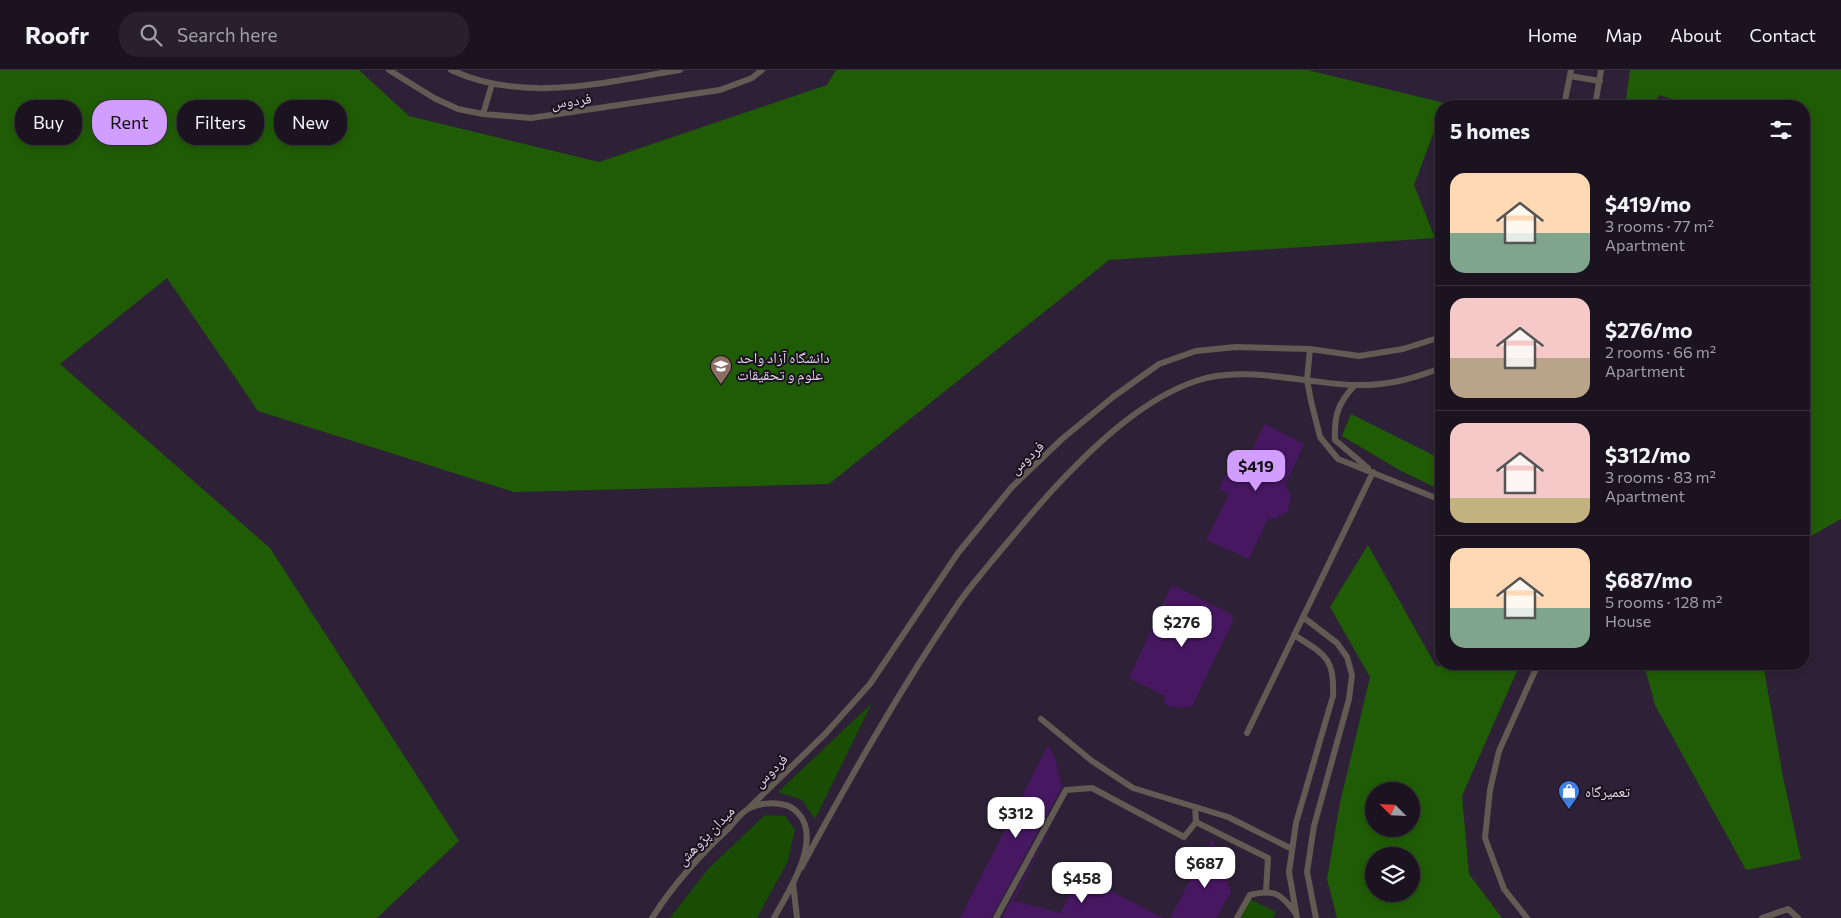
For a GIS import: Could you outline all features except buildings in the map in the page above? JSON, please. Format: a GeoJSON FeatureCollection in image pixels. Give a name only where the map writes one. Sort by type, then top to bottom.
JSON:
{"type":"FeatureCollection","features":[{"type":"Feature","properties":{"kind":"lane","name":"فردوس"},"geometry":{"type":"LineString","coordinates":[[389,70],[434,98],[458,109],[483,114],[531,118],[720,90],[752,78],[762,70]]}},
{"type":"Feature","properties":{"kind":"lane","name":"فردوس"},"geometry":{"type":"LineString","coordinates":[[450,70],[468,78],[530,90],[561,89],[680,70]]}},
{"type":"Feature","properties":{"kind":"lane"},"geometry":{"type":"LineString","coordinates":[[1596,100],[1601,70]]}},
{"type":"Feature","properties":{"kind":"lane"},"geometry":{"type":"LineString","coordinates":[[1565,100],[1570,73],[1600,81]]}},
{"type":"Feature","properties":{"kind":"lane"},"geometry":{"type":"LineString","coordinates":[[483,114],[492,84]]}},
{"type":"Feature","properties":{"kind":"lane","name":"فردوس"},"geometry":{"type":"LineString","coordinates":[[748,809],[826,733],[870,684],[958,553],[1011,488],[1062,439],[1113,397],[1158,364],[1196,351],[1236,347],[1310,349],[1359,356],[1403,349],[1435,339]]}},
{"type":"Feature","properties":{"kind":"lane"},"geometry":{"type":"LineString","coordinates":[[1310,349],[1307,380],[1320,437],[1338,458],[1435,498]]}},
{"type":"Feature","properties":{"kind":"lane"},"geometry":{"type":"LineString","coordinates":[[801,868],[862,756],[959,602],[1035,509],[1082,459],[1126,421],[1170,392],[1196,380],[1220,375],[1355,385],[1407,381],[1435,370]]}},
{"type":"Feature","properties":{"kind":"lane"},"geometry":{"type":"LineString","coordinates":[[1355,385],[1341,400],[1335,423],[1335,440],[1373,472]]}},
{"type":"Feature","properties":{"kind":"lane"},"geometry":{"type":"LineString","coordinates":[[1247,733],[1373,472]]}},
{"type":"Feature","properties":{"kind":"lane"},"geometry":{"type":"LineString","coordinates":[[1303,617],[1337,643],[1347,657],[1352,675],[1349,699],[1314,826],[1307,872],[1316,918]]}},
{"type":"Feature","properties":{"kind":"lane"},"geometry":{"type":"LineString","coordinates":[[1294,635],[1323,653],[1334,676],[1333,696],[1296,822],[1289,872],[1297,916]]}},
{"type":"Feature","properties":{"kind":"lane"},"geometry":{"type":"LineString","coordinates":[[1527,918],[1504,889],[1485,838],[1490,790],[1499,751],[1535,670]]}},
{"type":"Feature","properties":{"kind":"lane"},"geometry":{"type":"LineString","coordinates":[[1041,719],[1092,761],[1133,788],[1228,817],[1292,849]]}},
{"type":"Feature","properties":{"kind":"lane"},"geometry":{"type":"LineString","coordinates":[[996,918],[1066,790],[1092,788],[1184,837],[1196,822],[1195,807]]}},
{"type":"Feature","properties":{"kind":"lane","name":"میدان پژوهش"},"geometry":{"type":"LineString","coordinates":[[652,918],[665,897],[704,852],[748,809],[767,804],[780,804],[790,806],[800,816],[808,830],[801,868],[774,918]]}},
{"type":"Feature","properties":{"kind":"lane"},"geometry":{"type":"LineString","coordinates":[[1196,822],[1268,858],[1266,891]]}},
{"type":"Feature","properties":{"kind":"lane"},"geometry":{"type":"LineString","coordinates":[[792,883],[797,918]]}},
{"type":"Feature","properties":{"kind":"lane"},"geometry":{"type":"LineString","coordinates":[[1237,918],[1250,895],[1266,891],[1283,896],[1297,916]]}},
{"type":"Feature","properties":{"kind":"lane"},"geometry":{"type":"LineString","coordinates":[[1762,918],[1788,909],[1798,918]]}},
{"type":"Feature","properties":{"kind":"shaded area","name":"دانشگاه آزاد واحد علوم و تحقیقات"},"geometry":{"type":"Polygon","coordinates":[[[0,70],[1841,70],[1841,918],[0,918],[0,70]]]}},
{"type":"Feature","properties":{"kind":"green space"},"geometry":{"type":"Polygon","coordinates":[[[0,70],[359,70],[409,116],[599,162],[827,85],[836,70],[1307,70],[1435,101],[1435,129],[1414,185],[1435,238],[1109,260],[829,484],[514,492],[258,411],[167,278],[60,364],[270,548],[459,841],[377,918],[0,918],[0,70]]]}},
{"type":"Feature","properties":{"kind":"green space"},"geometry":{"type":"Polygon","coordinates":[[[1630,70],[1841,70],[1841,519],[1810,537],[1810,100],[1676,100],[1659,95],[1657,100],[1626,100],[1630,70]]]}},
{"type":"Feature","properties":{"kind":"green space"},"geometry":{"type":"Polygon","coordinates":[[[1351,414],[1435,456],[1435,487],[1401,471],[1342,436],[1351,414]]]}},
{"type":"Feature","properties":{"kind":"green space"},"geometry":{"type":"Polygon","coordinates":[[[1368,545],[1435,664],[1435,670],[1517,670],[1462,796],[1469,874],[1502,918],[1337,918],[1327,879],[1340,803],[1370,677],[1330,607],[1368,545]]]}},
{"type":"Feature","properties":{"kind":"green space"},"geometry":{"type":"Polygon","coordinates":[[[1646,670],[1764,670],[1783,777],[1801,859],[1746,870],[1655,705],[1646,670]]]}},
{"type":"Feature","properties":{"kind":"green space"},"geometry":{"type":"Polygon","coordinates":[[[872,703],[815,819],[802,800],[778,792],[872,703]]]}},
{"type":"Feature","properties":{"kind":"green space"},"geometry":{"type":"Polygon","coordinates":[[[765,815],[785,816],[795,830],[787,863],[757,918],[670,918],[709,868],[765,815]]]}},
{"type":"Feature","properties":{"kind":"green space"},"geometry":{"type":"Polygon","coordinates":[[[1250,899],[1276,912],[1273,918],[1241,918],[1250,899]]]}},
{"type":"Feature","properties":{"kind":"place","name":"دانشگاه آزاد واحد علوم و تحقیقات"},"geometry":{"type":"Point","coordinates":[721,385]}},
{"type":"Feature","properties":{"kind":"place","name":"تعمیرگاه"},"geometry":{"type":"Point","coordinates":[1569,810]}}]}
